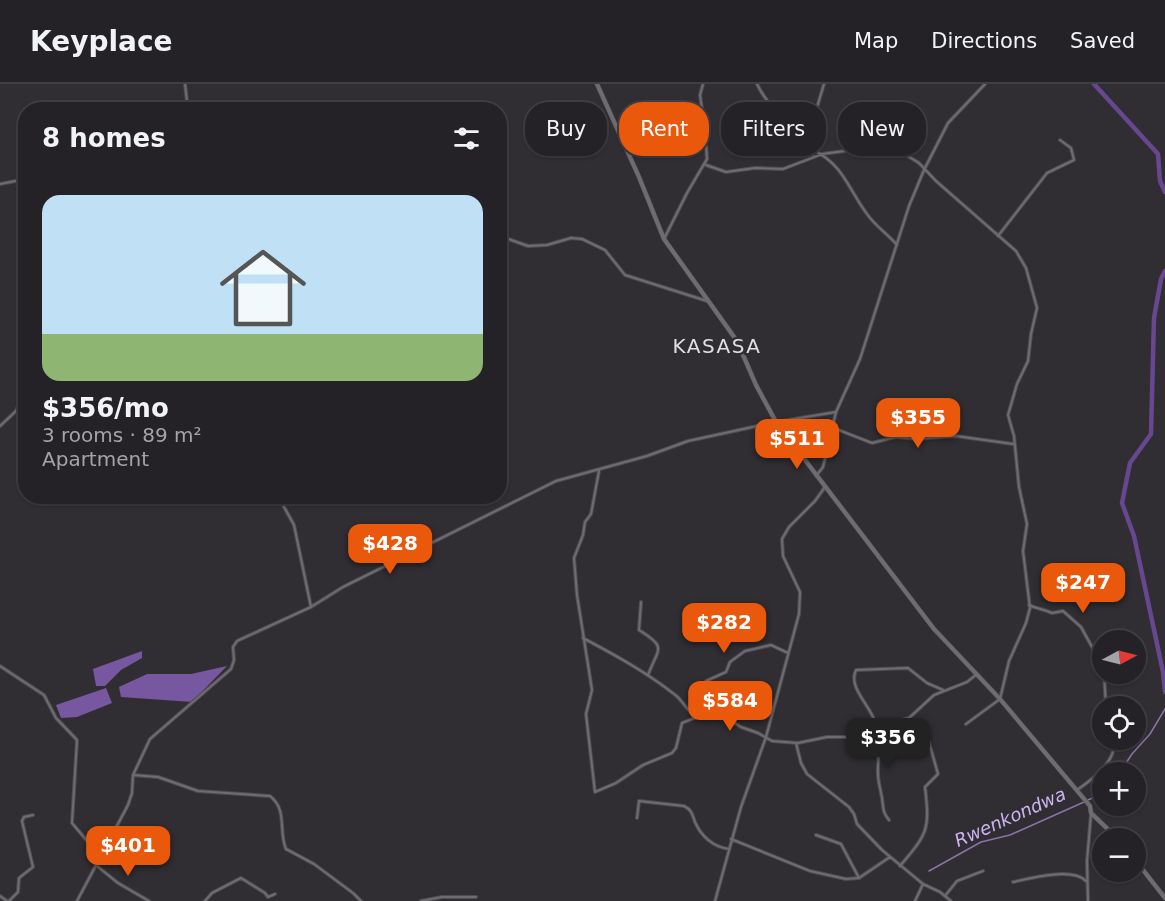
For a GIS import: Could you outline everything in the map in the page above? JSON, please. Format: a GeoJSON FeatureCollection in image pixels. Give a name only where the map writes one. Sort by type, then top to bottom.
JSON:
{"type":"FeatureCollection","features":[{"type":"Feature","properties":{"kind":"street"},"geometry":{"type":"LineString","coordinates":[[186,84],[187,102]]}},
{"type":"Feature","properties":{"kind":"street"},"geometry":{"type":"LineString","coordinates":[[597,84],[664,239],[737,341],[756,385],[776,422],[934,629],[1000,699],[1090,806],[1092,813],[1086,881],[1088,901]]}},
{"type":"Feature","properties":{"kind":"street"},"geometry":{"type":"LineString","coordinates":[[664,239],[687,193],[706,165],[708,154],[700,94],[703,84]]}},
{"type":"Feature","properties":{"kind":"street"},"geometry":{"type":"LineString","coordinates":[[757,84],[769,102]]}},
{"type":"Feature","properties":{"kind":"street"},"geometry":{"type":"LineString","coordinates":[[817,102],[824,84]]}},
{"type":"Feature","properties":{"kind":"street"},"geometry":{"type":"LineString","coordinates":[[816,476],[825,462],[836,412],[867,339],[909,206],[924,170],[948,123],[985,84]]}},
{"type":"Feature","properties":{"kind":"street"},"geometry":{"type":"LineString","coordinates":[[998,236],[1047,173],[1074,160],[1071,148],[1059,140]]}},
{"type":"Feature","properties":{"kind":"street"},"geometry":{"type":"LineString","coordinates":[[826,153],[876,144],[898,150],[914,159],[1016,251],[1024,262],[1037,304],[1028,362],[1008,411],[1027,524],[1023,551],[1029,614],[1009,661],[1000,699],[966,724]]}},
{"type":"Feature","properties":{"kind":"street"},"geometry":{"type":"LineString","coordinates":[[706,165],[726,172],[754,168],[783,169],[818,156]]}},
{"type":"Feature","properties":{"kind":"street"},"geometry":{"type":"LineString","coordinates":[[824,156],[838,167],[867,214],[897,245]]}},
{"type":"Feature","properties":{"kind":"street"},"geometry":{"type":"LineString","coordinates":[[0,184],[18,181]]}},
{"type":"Feature","properties":{"kind":"street"},"geometry":{"type":"LineString","coordinates":[[507,238],[528,246],[582,238],[605,250],[625,275],[710,302]]}},
{"type":"Feature","properties":{"kind":"street"},"geometry":{"type":"LineString","coordinates":[[0,426],[14,414],[18,406]]}},
{"type":"Feature","properties":{"kind":"street"},"geometry":{"type":"LineString","coordinates":[[77,901],[128,806],[132,793],[133,775],[153,736],[231,669],[234,644],[311,607],[344,586],[556,481],[600,470],[688,441],[836,412]]}},
{"type":"Feature","properties":{"kind":"street"},"geometry":{"type":"LineString","coordinates":[[831,427],[872,443],[896,437],[916,439],[956,436],[1014,444]]}},
{"type":"Feature","properties":{"kind":"street"},"geometry":{"type":"LineString","coordinates":[[600,470],[591,514],[585,522],[583,535],[574,558],[583,638],[592,690],[586,714],[595,792],[616,783],[643,765],[672,753],[676,747],[682,723],[697,717],[723,716],[772,741],[796,743],[824,737],[860,737],[867,735],[876,727],[907,719],[943,690],[967,682],[977,674]]}},
{"type":"Feature","properties":{"kind":"street"},"geometry":{"type":"LineString","coordinates":[[715,901],[731,839],[766,737],[799,614],[800,598],[783,556],[782,538],[825,487]]}},
{"type":"Feature","properties":{"kind":"street"},"geometry":{"type":"LineString","coordinates":[[282,504],[294,525],[311,607]]}},
{"type":"Feature","properties":{"kind":"street"},"geometry":{"type":"LineString","coordinates":[[641,602],[639,630],[655,640],[658,646],[658,653],[648,675]]}},
{"type":"Feature","properties":{"kind":"street"},"geometry":{"type":"LineString","coordinates":[[1029,605],[1037,609],[1046,609],[1052,613],[1064,611],[1078,622],[1092,647]]}},
{"type":"Feature","properties":{"kind":"street"},"geometry":{"type":"LineString","coordinates":[[1029,614],[1037,609]]}},
{"type":"Feature","properties":{"kind":"street"},"geometry":{"type":"LineString","coordinates":[[583,638],[648,675],[675,694],[688,711],[697,717]]}},
{"type":"Feature","properties":{"kind":"street"},"geometry":{"type":"LineString","coordinates":[[705,717],[710,693],[706,681],[726,672],[730,662],[741,652],[771,645],[788,653]]}},
{"type":"Feature","properties":{"kind":"street"},"geometry":{"type":"LineString","coordinates":[[0,666],[44,695],[58,720],[77,740],[72,824],[93,848],[98,860]]}},
{"type":"Feature","properties":{"kind":"street"},"geometry":{"type":"LineString","coordinates":[[876,727],[875,718],[854,684],[853,677],[856,670],[908,668],[927,683],[943,690]]}},
{"type":"Feature","properties":{"kind":"street"},"geometry":{"type":"LineString","coordinates":[[900,866],[926,833],[928,807],[925,788],[938,774],[929,742],[907,719]]}},
{"type":"Feature","properties":{"kind":"street"},"geometry":{"type":"LineString","coordinates":[[867,735],[875,742],[878,751],[880,762],[877,773],[882,810],[889,820]]}},
{"type":"Feature","properties":{"kind":"street"},"geometry":{"type":"LineString","coordinates":[[796,743],[804,771],[849,807],[857,824],[900,866],[923,884],[951,901]]}},
{"type":"Feature","properties":{"kind":"street"},"geometry":{"type":"LineString","coordinates":[[1077,791],[1100,771],[1114,750]]}},
{"type":"Feature","properties":{"kind":"street"},"geometry":{"type":"LineString","coordinates":[[133,775],[158,777],[198,791],[270,796],[278,804],[282,814],[283,842],[286,849],[314,864],[361,901]]}},
{"type":"Feature","properties":{"kind":"street"},"geometry":{"type":"LineString","coordinates":[[637,818],[639,801],[684,806],[690,809],[698,827],[715,846],[729,849]]}},
{"type":"Feature","properties":{"kind":"street"},"geometry":{"type":"LineString","coordinates":[[0,896],[8,901],[18,892],[19,878],[33,867],[21,821],[33,815]]}},
{"type":"Feature","properties":{"kind":"street"},"geometry":{"type":"LineString","coordinates":[[1095,816],[1108,828]]}},
{"type":"Feature","properties":{"kind":"street"},"geometry":{"type":"LineString","coordinates":[[816,835],[841,844],[859,878]]}},
{"type":"Feature","properties":{"kind":"street"},"geometry":{"type":"LineString","coordinates":[[731,839],[812,872],[846,879],[859,878],[890,857]]}},
{"type":"Feature","properties":{"kind":"street"},"geometry":{"type":"LineString","coordinates":[[97,866],[118,883],[149,901]]}},
{"type":"Feature","properties":{"kind":"street"},"geometry":{"type":"LineString","coordinates":[[945,896],[957,881],[983,871]]}},
{"type":"Feature","properties":{"kind":"street"},"geometry":{"type":"LineString","coordinates":[[1146,874],[1165,898]]}},
{"type":"Feature","properties":{"kind":"street"},"geometry":{"type":"LineString","coordinates":[[1013,882],[1054,875],[1078,876],[1086,881]]}},
{"type":"Feature","properties":{"kind":"street"},"geometry":{"type":"LineString","coordinates":[[205,901],[212,893],[241,878],[265,893],[267,899],[275,894]]}},
{"type":"Feature","properties":{"kind":"street"},"geometry":{"type":"LineString","coordinates":[[915,901],[923,884]]}},
{"type":"Feature","properties":{"kind":"street"},"geometry":{"type":"LineString","coordinates":[[421,901],[442,897],[476,897]]}},
{"type":"Feature","properties":{"kind":"shaded area"},"geometry":{"type":"Polygon","coordinates":[[[142,651],[142,658],[121,670],[105,686],[96,686],[93,669],[142,651]]]}},
{"type":"Feature","properties":{"kind":"shaded area"},"geometry":{"type":"Polygon","coordinates":[[[227,666],[192,702],[121,697],[119,687],[147,674],[191,674],[227,666]]]}},
{"type":"Feature","properties":{"kind":"shaded area"},"geometry":{"type":"Polygon","coordinates":[[[106,688],[112,703],[77,717],[61,718],[56,705],[106,688]]]}},
{"type":"Feature","properties":{"kind":"waterway","name":"Rwenkondwa"},"geometry":{"type":"LineString","coordinates":[[1094,84],[1158,154],[1160,181],[1165,192]]}},
{"type":"Feature","properties":{"kind":"waterway","name":"Rwenkondwa"},"geometry":{"type":"LineString","coordinates":[[1165,271],[1161,279],[1154,318],[1151,434],[1130,463],[1122,503],[1134,536],[1163,672],[1165,692]]}},
{"type":"Feature","properties":{"kind":"waterway","name":"Rwenkondwa"},"geometry":{"type":"LineString","coordinates":[[1127,762],[1150,734],[1165,709]]}},
{"type":"Feature","properties":{"kind":"waterway","name":"Rwenkondwa"},"geometry":{"type":"LineString","coordinates":[[1088,800],[1092,798]]}},
{"type":"Feature","properties":{"kind":"waterway","name":"Rwenkondwa"},"geometry":{"type":"LineString","coordinates":[[929,871],[981,842],[1010,835],[1084,802]]}},
{"type":"Feature","properties":{"kind":"district","name":"KASASA"},"geometry":{"type":"Point","coordinates":[717,346]}}]}
